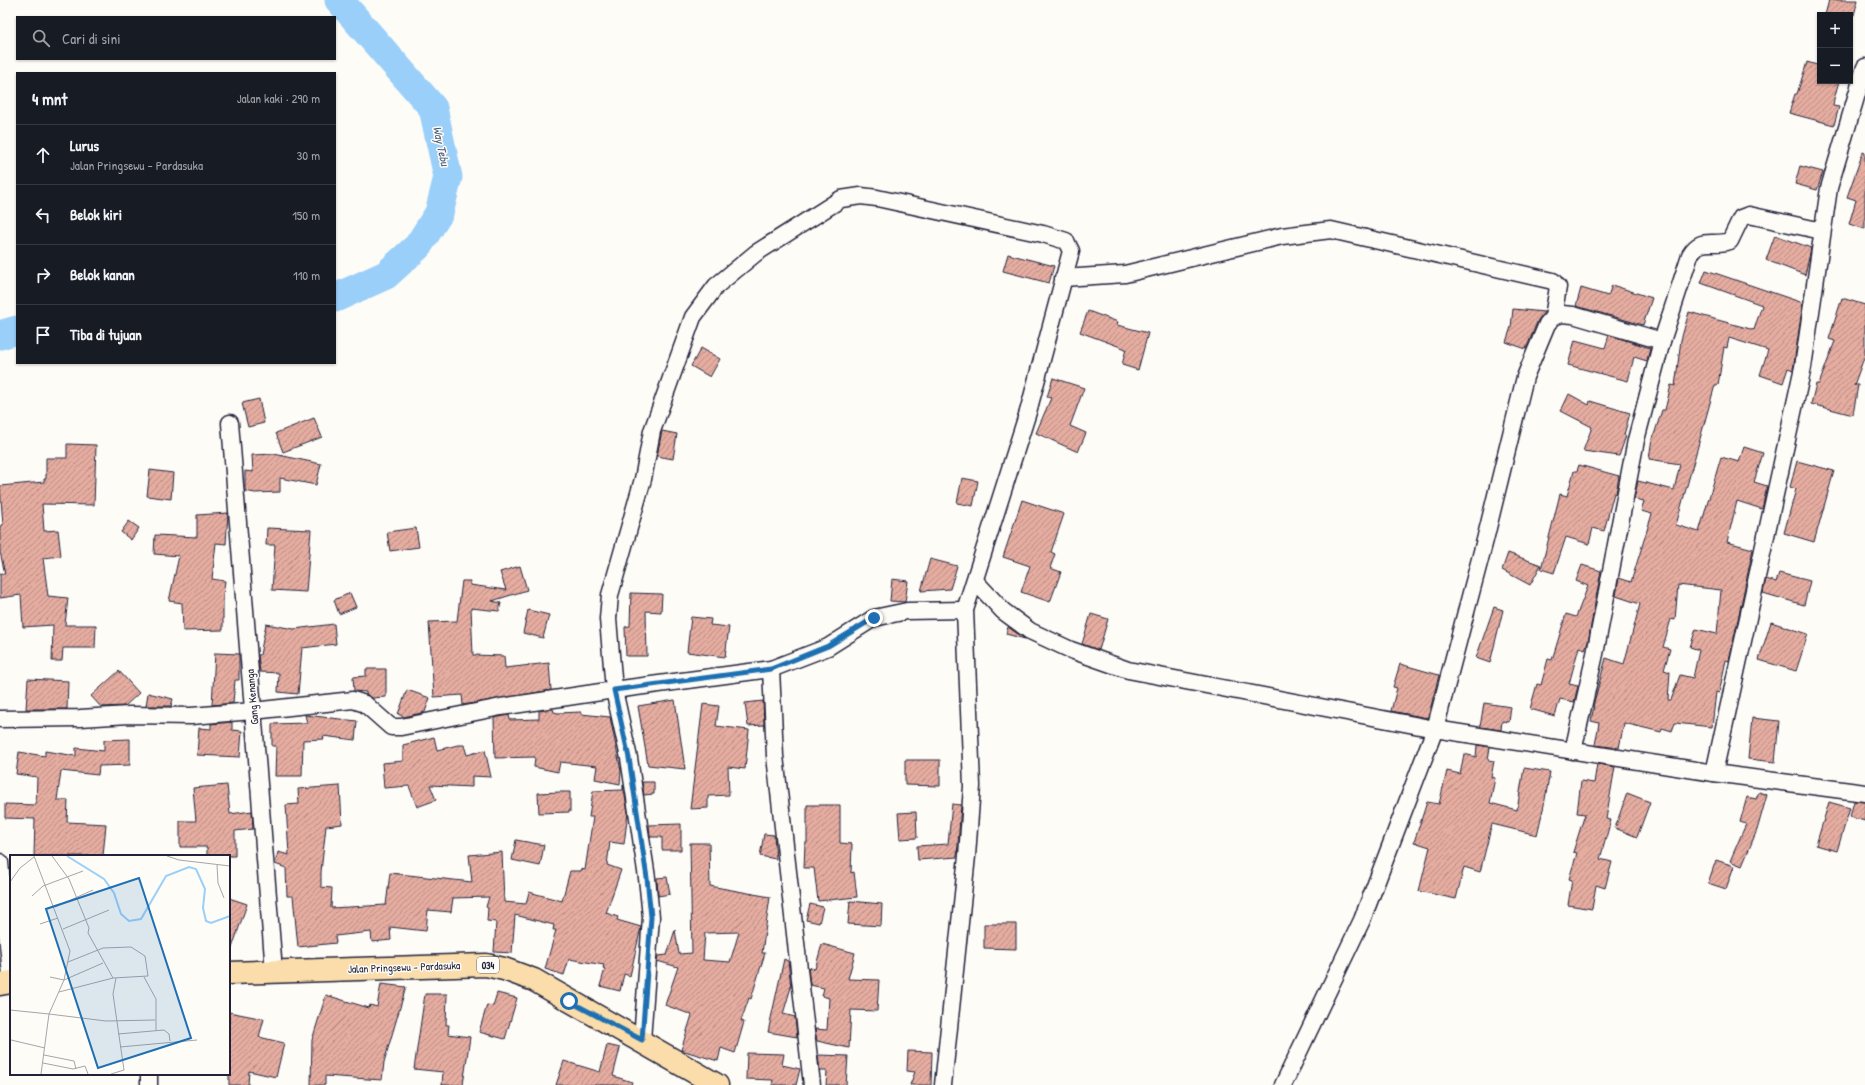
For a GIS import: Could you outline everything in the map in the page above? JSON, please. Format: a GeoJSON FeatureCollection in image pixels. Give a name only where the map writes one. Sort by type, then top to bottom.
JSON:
{"type":"FeatureCollection","features":[{"type":"Feature","properties":{"kind":"main road","name":"Jalan Pringsewu - Pardasuka"},"geometry":{"type":"LineString","coordinates":[[230,973],[486,965],[504,969],[534,980],[569,1001],[642,1040],[686,1068],[717,1085]]}},
{"type":"Feature","properties":{"kind":"main road"},"geometry":{"type":"LineString","coordinates":[[0,984],[10,982]]}},
{"type":"Feature","properties":{"kind":"street"},"geometry":{"type":"LineString","coordinates":[[1714,773],[1803,367],[1815,294],[1822,231],[1829,188],[1865,67]]}},
{"type":"Feature","properties":{"kind":"street"},"geometry":{"type":"LineString","coordinates":[[642,1040],[648,974],[650,910],[647,878],[629,758],[614,690],[608,619],[610,595],[643,479],[652,431],[693,317],[716,286],[756,253],[840,199],[861,196],[878,198],[1043,234],[1066,241],[1071,251],[1028,412],[965,610],[972,786],[967,856],[943,1085]]}},
{"type":"Feature","properties":{"kind":"street"},"geometry":{"type":"LineString","coordinates":[[1572,751],[1595,654],[1620,517],[1636,440],[1662,341],[1690,255],[1695,246],[1702,243],[1720,244],[1730,241],[1741,218],[1749,215],[1822,231]]}},
{"type":"Feature","properties":{"kind":"street"},"geometry":{"type":"LineString","coordinates":[[1063,278],[1125,274],[1282,236],[1331,230],[1553,281],[1558,287],[1553,317],[1544,331],[1525,377],[1436,729],[1362,920],[1283,1085]]}},
{"type":"Feature","properties":{"kind":"street"},"geometry":{"type":"LineString","coordinates":[[1553,317],[1562,314],[1573,315],[1662,341]]}},
{"type":"Feature","properties":{"kind":"street","name":"Gang Kenanga"},"geometry":{"type":"LineString","coordinates":[[230,424],[274,971]]}},
{"type":"Feature","properties":{"kind":"street"},"geometry":{"type":"LineString","coordinates":[[975,581],[1003,611],[1030,631],[1071,650],[1128,670],[1436,729],[1714,773],[1865,793]]}},
{"type":"Feature","properties":{"kind":"street"},"geometry":{"type":"LineString","coordinates":[[0,719],[80,718],[129,715],[192,716],[253,712],[353,700],[365,704],[391,727],[401,727],[501,707],[771,669],[828,646],[874,618],[907,611],[965,610]]}},
{"type":"Feature","properties":{"kind":"street"},"geometry":{"type":"LineString","coordinates":[[771,669],[775,756],[812,1085]]}},
{"type":"Feature","properties":{"kind":"street"},"geometry":{"type":"LineString","coordinates":[[0,862],[10,965]]}},
{"type":"Feature","properties":{"kind":"building"},"geometry":{"type":"Polygon","coordinates":[[[1829,0],[1858,0],[1854,15],[1853,12],[1826,12],[1829,0]]]}},
{"type":"Feature","properties":{"kind":"building"},"geometry":{"type":"Polygon","coordinates":[[[1807,62],[1817,65],[1817,84],[1838,84],[1833,106],[1839,107],[1834,125],[1789,113],[1795,94],[1797,94],[1807,62]]]}},
{"type":"Feature","properties":{"kind":"building"},"geometry":{"type":"Polygon","coordinates":[[[1863,152],[1865,153],[1865,229],[1849,224],[1856,200],[1847,197],[1863,152]]]}},
{"type":"Feature","properties":{"kind":"building"},"geometry":{"type":"Polygon","coordinates":[[[1800,166],[1823,172],[1817,190],[1795,184],[1800,166]]]}},
{"type":"Feature","properties":{"kind":"building"},"geometry":{"type":"Polygon","coordinates":[[[1775,235],[1811,248],[1805,275],[1766,260],[1775,235]]]}},
{"type":"Feature","properties":{"kind":"building"},"geometry":{"type":"Polygon","coordinates":[[[1008,254],[1054,266],[1049,283],[1003,271],[1008,254]]]}},
{"type":"Feature","properties":{"kind":"building"},"geometry":{"type":"Polygon","coordinates":[[[1706,270],[1803,303],[1793,370],[1788,368],[1783,383],[1760,375],[1768,350],[1729,338],[1727,348],[1724,347],[1718,385],[1715,385],[1676,525],[1699,532],[1721,457],[1739,462],[1744,447],[1763,453],[1754,482],[1767,486],[1762,509],[1737,501],[1727,542],[1753,549],[1729,661],[1726,660],[1719,693],[1716,692],[1712,727],[1675,723],[1672,731],[1662,728],[1661,732],[1624,723],[1619,748],[1595,745],[1599,723],[1591,721],[1593,706],[1606,658],[1624,664],[1640,604],[1616,596],[1619,578],[1631,582],[1652,514],[1641,511],[1644,501],[1634,499],[1638,481],[1674,490],[1680,464],[1649,459],[1652,438],[1662,410],[1665,410],[1671,385],[1675,386],[1681,340],[1689,312],[1754,330],[1762,305],[1701,283],[1706,270]],[[1678,585],[1675,620],[1671,619],[1663,647],[1670,649],[1664,670],[1670,672],[1668,700],[1671,700],[1680,675],[1693,678],[1699,650],[1690,647],[1696,629],[1717,634],[1721,590],[1678,585]]]}},
{"type":"Feature","properties":{"kind":"building"},"geometry":{"type":"Polygon","coordinates":[[[1612,285],[1652,298],[1643,325],[1576,306],[1581,288],[1608,296],[1612,285]]]}},
{"type":"Feature","properties":{"kind":"building"},"geometry":{"type":"Polygon","coordinates":[[[1842,298],[1865,305],[1865,355],[1854,385],[1858,385],[1853,415],[1811,404],[1816,384],[1819,384],[1835,341],[1829,339],[1842,298]]]}},
{"type":"Feature","properties":{"kind":"building"},"geometry":{"type":"Polygon","coordinates":[[[1513,309],[1544,312],[1538,320],[1526,349],[1506,342],[1511,327],[1513,309]]]}},
{"type":"Feature","properties":{"kind":"building"},"geometry":{"type":"Polygon","coordinates":[[[1088,311],[1118,322],[1117,325],[1148,333],[1138,370],[1122,365],[1126,349],[1080,332],[1088,311]]]}},
{"type":"Feature","properties":{"kind":"building"},"geometry":{"type":"Polygon","coordinates":[[[1609,335],[1650,348],[1647,361],[1634,357],[1628,381],[1568,365],[1575,340],[1605,348],[1609,335]]]}},
{"type":"Feature","properties":{"kind":"building"},"geometry":{"type":"Polygon","coordinates":[[[701,348],[720,359],[710,377],[691,366],[701,348]]]}},
{"type":"Feature","properties":{"kind":"building"},"geometry":{"type":"Polygon","coordinates":[[[1053,378],[1084,388],[1070,426],[1086,433],[1078,452],[1036,433],[1051,398],[1047,397],[1053,378]]]}},
{"type":"Feature","properties":{"kind":"building"},"geometry":{"type":"Polygon","coordinates":[[[1569,394],[1589,405],[1590,401],[1630,413],[1624,435],[1626,436],[1619,456],[1583,451],[1592,427],[1561,411],[1569,394]]]}},
{"type":"Feature","properties":{"kind":"building"},"geometry":{"type":"Polygon","coordinates":[[[259,399],[264,423],[248,427],[242,403],[259,399]]]}},
{"type":"Feature","properties":{"kind":"building"},"geometry":{"type":"Polygon","coordinates":[[[314,418],[322,437],[283,452],[276,433],[314,418]]]}},
{"type":"Feature","properties":{"kind":"building"},"geometry":{"type":"Polygon","coordinates":[[[662,431],[677,434],[673,459],[657,456],[662,431]]]}},
{"type":"Feature","properties":{"kind":"building"},"geometry":{"type":"Polygon","coordinates":[[[67,444],[96,445],[94,505],[42,504],[44,531],[58,530],[61,556],[43,558],[48,596],[68,598],[65,625],[96,625],[95,648],[63,648],[62,661],[52,661],[53,625],[23,627],[21,595],[0,598],[0,574],[5,574],[0,552],[0,526],[3,525],[0,486],[44,482],[44,479],[46,479],[46,458],[67,458],[67,444]]]}},
{"type":"Feature","properties":{"kind":"building"},"geometry":{"type":"Polygon","coordinates":[[[274,454],[321,464],[316,485],[280,478],[280,492],[255,493],[245,491],[245,471],[253,472],[252,455],[274,454]]]}},
{"type":"Feature","properties":{"kind":"building"},"geometry":{"type":"Polygon","coordinates":[[[1797,461],[1834,471],[1814,542],[1784,533],[1796,489],[1790,487],[1797,461]]]}},
{"type":"Feature","properties":{"kind":"building"},"geometry":{"type":"Polygon","coordinates":[[[1579,465],[1619,476],[1616,494],[1614,493],[1604,531],[1593,528],[1589,544],[1566,537],[1554,573],[1541,569],[1560,494],[1567,496],[1574,471],[1577,471],[1579,465]]]}},
{"type":"Feature","properties":{"kind":"building"},"geometry":{"type":"Polygon","coordinates":[[[150,470],[173,473],[171,499],[147,496],[150,470]]]}},
{"type":"Feature","properties":{"kind":"building"},"geometry":{"type":"Polygon","coordinates":[[[962,478],[978,481],[973,506],[957,503],[962,478]]]}},
{"type":"Feature","properties":{"kind":"building"},"geometry":{"type":"Polygon","coordinates":[[[1022,500],[1064,514],[1051,552],[1055,554],[1050,568],[1061,572],[1050,602],[1021,592],[1030,566],[1003,557],[1022,500]]]}},
{"type":"Feature","properties":{"kind":"building"},"geometry":{"type":"Polygon","coordinates":[[[228,513],[226,544],[216,543],[212,579],[225,581],[223,595],[223,630],[183,631],[182,603],[169,601],[179,556],[154,554],[155,535],[197,537],[197,515],[228,513]]]}},
{"type":"Feature","properties":{"kind":"building"},"geometry":{"type":"Polygon","coordinates":[[[129,521],[139,528],[131,540],[121,532],[129,521]]]}},
{"type":"Feature","properties":{"kind":"building"},"geometry":{"type":"Polygon","coordinates":[[[267,528],[311,530],[306,592],[272,590],[275,545],[266,545],[267,528]]]}},
{"type":"Feature","properties":{"kind":"building"},"geometry":{"type":"Polygon","coordinates":[[[416,528],[419,547],[390,551],[387,532],[416,528]]]}},
{"type":"Feature","properties":{"kind":"building"},"geometry":{"type":"Polygon","coordinates":[[[1508,553],[1541,565],[1530,585],[1502,570],[1508,553]]]}},
{"type":"Feature","properties":{"kind":"building"},"geometry":{"type":"Polygon","coordinates":[[[930,559],[957,566],[950,589],[921,591],[930,559]]]}},
{"type":"Feature","properties":{"kind":"building"},"geometry":{"type":"Polygon","coordinates":[[[1582,565],[1601,571],[1588,642],[1585,649],[1579,647],[1569,684],[1578,686],[1574,702],[1560,699],[1555,716],[1530,709],[1537,684],[1541,685],[1548,659],[1552,660],[1566,614],[1576,617],[1588,586],[1576,581],[1582,565]]]}},
{"type":"Feature","properties":{"kind":"building"},"geometry":{"type":"Polygon","coordinates":[[[520,566],[527,590],[492,601],[501,603],[499,611],[471,608],[473,655],[504,656],[505,668],[549,663],[551,690],[463,705],[462,695],[434,697],[429,622],[457,621],[462,581],[470,581],[470,585],[506,590],[500,572],[520,566]]]}},
{"type":"Feature","properties":{"kind":"building"},"geometry":{"type":"Polygon","coordinates":[[[1779,573],[1810,581],[1804,605],[1763,593],[1766,579],[1776,582],[1779,573]]]}},
{"type":"Feature","properties":{"kind":"building"},"geometry":{"type":"Polygon","coordinates":[[[892,579],[908,581],[905,602],[890,601],[892,579]]]}},
{"type":"Feature","properties":{"kind":"building"},"geometry":{"type":"Polygon","coordinates":[[[350,593],[356,607],[339,614],[334,600],[350,593]]]}},
{"type":"Feature","properties":{"kind":"building"},"geometry":{"type":"Polygon","coordinates":[[[631,593],[662,594],[661,612],[646,611],[647,656],[626,656],[625,627],[630,626],[631,593]]]}},
{"type":"Feature","properties":{"kind":"building"},"geometry":{"type":"Polygon","coordinates":[[[1494,607],[1503,610],[1490,663],[1476,658],[1494,607]]]}},
{"type":"Feature","properties":{"kind":"building"},"geometry":{"type":"Polygon","coordinates":[[[528,610],[549,615],[543,638],[523,633],[528,610]]]}},
{"type":"Feature","properties":{"kind":"building"},"geometry":{"type":"Polygon","coordinates":[[[1091,614],[1108,619],[1099,650],[1082,644],[1091,614]]]}},
{"type":"Feature","properties":{"kind":"building"},"geometry":{"type":"Polygon","coordinates":[[[691,617],[711,619],[710,625],[729,627],[725,657],[687,652],[691,617]]]}},
{"type":"Feature","properties":{"kind":"building"},"geometry":{"type":"Polygon","coordinates":[[[1771,622],[1808,634],[1796,671],[1759,660],[1771,622]]]}},
{"type":"Feature","properties":{"kind":"building"},"geometry":{"type":"Polygon","coordinates":[[[266,624],[294,629],[334,624],[336,644],[302,648],[298,694],[278,692],[279,673],[260,672],[258,655],[260,655],[266,624]]]}},
{"type":"Feature","properties":{"kind":"building"},"geometry":{"type":"Polygon","coordinates":[[[1008,627],[1025,639],[1006,634],[1008,627]]]}},
{"type":"Feature","properties":{"kind":"building"},"geometry":{"type":"Polygon","coordinates":[[[215,653],[239,654],[239,680],[235,680],[233,703],[212,705],[215,653]]]}},
{"type":"Feature","properties":{"kind":"building"},"geometry":{"type":"Polygon","coordinates":[[[1400,664],[1439,675],[1428,718],[1391,711],[1397,688],[1393,687],[1400,664]]]}},
{"type":"Feature","properties":{"kind":"building"},"geometry":{"type":"Polygon","coordinates":[[[366,669],[386,669],[386,697],[372,698],[366,694],[366,692],[354,691],[353,677],[366,676],[366,669]]]}},
{"type":"Feature","properties":{"kind":"building"},"geometry":{"type":"Polygon","coordinates":[[[119,671],[139,693],[125,706],[101,707],[91,696],[119,671]]]}},
{"type":"Feature","properties":{"kind":"building"},"geometry":{"type":"Polygon","coordinates":[[[28,679],[68,681],[67,709],[26,709],[28,679]]]}},
{"type":"Feature","properties":{"kind":"building"},"geometry":{"type":"Polygon","coordinates":[[[407,690],[430,698],[425,712],[404,717],[398,714],[407,690]]]}},
{"type":"Feature","properties":{"kind":"building"},"geometry":{"type":"Polygon","coordinates":[[[148,693],[173,699],[171,706],[146,706],[148,693]]]}},
{"type":"Feature","properties":{"kind":"building"},"geometry":{"type":"Polygon","coordinates":[[[675,700],[685,769],[648,765],[638,706],[675,700]]]}},
{"type":"Feature","properties":{"kind":"building"},"geometry":{"type":"Polygon","coordinates":[[[763,701],[764,725],[748,726],[745,703],[763,701]]]}},
{"type":"Feature","properties":{"kind":"building"},"geometry":{"type":"Polygon","coordinates":[[[1484,703],[1511,707],[1509,722],[1502,721],[1501,730],[1480,727],[1484,703]]]}},
{"type":"Feature","properties":{"kind":"building"},"geometry":{"type":"Polygon","coordinates":[[[703,704],[719,706],[716,726],[749,730],[745,769],[728,767],[729,795],[708,796],[708,808],[690,809],[703,704]]]}},
{"type":"Feature","properties":{"kind":"building"},"geometry":{"type":"Polygon","coordinates":[[[553,709],[554,712],[558,713],[581,712],[581,714],[610,717],[621,771],[620,784],[595,779],[597,766],[560,762],[558,772],[534,767],[535,757],[495,758],[494,718],[509,715],[510,720],[539,719],[539,711],[553,709]]]}},
{"type":"Feature","properties":{"kind":"building"},"geometry":{"type":"Polygon","coordinates":[[[305,715],[357,721],[355,740],[323,736],[324,739],[303,740],[302,776],[275,776],[276,746],[272,746],[272,724],[307,723],[305,715]]]}},
{"type":"Feature","properties":{"kind":"building"},"geometry":{"type":"Polygon","coordinates":[[[1752,718],[1779,721],[1775,762],[1748,759],[1752,718]]]}},
{"type":"Feature","properties":{"kind":"building"},"geometry":{"type":"Polygon","coordinates":[[[232,722],[232,730],[242,731],[240,757],[197,755],[199,728],[211,729],[211,724],[232,722]]]}},
{"type":"Feature","properties":{"kind":"building"},"geometry":{"type":"Polygon","coordinates":[[[434,737],[437,750],[464,745],[467,755],[485,750],[491,777],[472,776],[472,787],[430,785],[436,800],[417,807],[409,786],[384,788],[382,763],[403,761],[403,745],[434,737]]]}},
{"type":"Feature","properties":{"kind":"building"},"geometry":{"type":"Polygon","coordinates":[[[130,739],[130,765],[99,766],[98,775],[61,771],[57,800],[68,800],[67,822],[106,824],[103,855],[34,855],[35,819],[5,818],[5,804],[36,805],[37,777],[16,774],[19,752],[45,756],[45,751],[76,756],[76,748],[104,751],[104,740],[130,739]]]}},
{"type":"Feature","properties":{"kind":"building"},"geometry":{"type":"Polygon","coordinates":[[[1477,745],[1490,747],[1488,760],[1494,761],[1491,777],[1495,778],[1490,803],[1517,810],[1524,768],[1550,772],[1537,835],[1492,824],[1480,872],[1464,867],[1456,899],[1419,891],[1430,847],[1414,842],[1427,802],[1439,804],[1447,771],[1460,774],[1464,754],[1476,757],[1477,745]]]}},
{"type":"Feature","properties":{"kind":"building"},"geometry":{"type":"Polygon","coordinates":[[[905,760],[940,760],[940,786],[905,785],[905,760]]]}},
{"type":"Feature","properties":{"kind":"building"},"geometry":{"type":"Polygon","coordinates":[[[1597,764],[1615,767],[1606,819],[1611,820],[1600,859],[1612,862],[1605,888],[1596,885],[1592,909],[1568,905],[1572,880],[1569,879],[1577,853],[1573,852],[1585,814],[1577,813],[1581,781],[1594,783],[1597,764]]]}},
{"type":"Feature","properties":{"kind":"building"},"geometry":{"type":"Polygon","coordinates":[[[642,782],[654,782],[654,794],[644,795],[642,782]]]}},
{"type":"Feature","properties":{"kind":"building"},"geometry":{"type":"Polygon","coordinates":[[[227,785],[230,814],[252,811],[253,829],[235,831],[235,856],[207,855],[207,847],[180,847],[180,821],[196,821],[193,788],[227,785]]]}},
{"type":"Feature","properties":{"kind":"building"},"geometry":{"type":"Polygon","coordinates":[[[623,785],[628,812],[624,844],[610,842],[607,865],[621,870],[606,913],[618,917],[617,920],[641,927],[630,976],[624,974],[620,991],[600,986],[605,969],[603,968],[604,965],[569,959],[564,975],[545,969],[556,930],[553,930],[554,925],[515,915],[512,953],[494,952],[496,922],[487,921],[488,908],[486,907],[489,897],[453,898],[451,912],[428,910],[426,931],[390,927],[391,940],[372,942],[371,932],[335,936],[336,943],[298,947],[293,896],[287,896],[286,868],[275,864],[278,852],[289,855],[286,805],[299,804],[298,789],[340,786],[342,824],[326,826],[321,872],[321,887],[332,888],[331,908],[386,905],[390,873],[472,882],[469,855],[502,852],[504,902],[526,904],[529,892],[562,901],[570,871],[581,871],[581,869],[585,870],[593,817],[589,817],[593,791],[623,790],[623,785]]]}},
{"type":"Feature","properties":{"kind":"building"},"geometry":{"type":"Polygon","coordinates":[[[570,792],[570,812],[539,813],[538,793],[570,792]]]}},
{"type":"Feature","properties":{"kind":"building"},"geometry":{"type":"Polygon","coordinates":[[[1759,792],[1767,795],[1757,830],[1742,866],[1730,861],[1746,824],[1740,822],[1747,797],[1756,799],[1759,792]]]}},
{"type":"Feature","properties":{"kind":"building"},"geometry":{"type":"Polygon","coordinates":[[[1627,793],[1650,802],[1637,837],[1615,828],[1627,793]]]}},
{"type":"Feature","properties":{"kind":"building"},"geometry":{"type":"Polygon","coordinates":[[[1854,801],[1865,802],[1865,821],[1850,817],[1854,801]]]}},
{"type":"Feature","properties":{"kind":"building"},"geometry":{"type":"Polygon","coordinates":[[[1829,802],[1850,808],[1837,851],[1816,845],[1829,802]]]}},
{"type":"Feature","properties":{"kind":"building"},"geometry":{"type":"Polygon","coordinates":[[[952,804],[961,805],[957,857],[918,860],[917,846],[948,844],[952,804]]]}},
{"type":"Feature","properties":{"kind":"building"},"geometry":{"type":"Polygon","coordinates":[[[807,805],[840,805],[840,843],[852,844],[851,873],[854,872],[857,897],[818,901],[814,868],[804,868],[805,843],[807,843],[807,805]]]}},
{"type":"Feature","properties":{"kind":"building"},"geometry":{"type":"Polygon","coordinates":[[[916,812],[917,838],[900,839],[898,813],[916,812]]]}},
{"type":"Feature","properties":{"kind":"building"},"geometry":{"type":"Polygon","coordinates":[[[681,824],[681,850],[662,850],[662,837],[650,837],[649,825],[681,824]]]}},
{"type":"Feature","properties":{"kind":"building"},"geometry":{"type":"Polygon","coordinates":[[[764,834],[774,835],[776,859],[760,856],[764,834]]]}},
{"type":"Feature","properties":{"kind":"building"},"geometry":{"type":"Polygon","coordinates":[[[516,840],[544,845],[540,866],[512,860],[516,840]]]}},
{"type":"Feature","properties":{"kind":"building"},"geometry":{"type":"Polygon","coordinates":[[[690,843],[709,843],[710,886],[770,897],[762,953],[765,953],[751,999],[749,998],[741,1021],[744,1022],[735,1053],[721,1048],[718,1061],[681,1050],[692,1015],[665,1005],[678,967],[657,961],[658,956],[667,955],[675,930],[679,954],[692,953],[690,843]],[[739,932],[705,933],[703,960],[730,962],[739,932]]]}},
{"type":"Feature","properties":{"kind":"building"},"geometry":{"type":"Polygon","coordinates":[[[1716,860],[1734,866],[1726,889],[1708,883],[1716,860]]]}},
{"type":"Feature","properties":{"kind":"building"},"geometry":{"type":"Polygon","coordinates":[[[667,877],[670,894],[658,896],[657,878],[667,877]]]}},
{"type":"Feature","properties":{"kind":"building"},"geometry":{"type":"Polygon","coordinates":[[[230,898],[247,904],[230,951],[230,898]]]}},
{"type":"Feature","properties":{"kind":"building"},"geometry":{"type":"Polygon","coordinates":[[[850,901],[882,904],[881,926],[848,924],[850,901]]]}},
{"type":"Feature","properties":{"kind":"building"},"geometry":{"type":"Polygon","coordinates":[[[810,904],[823,907],[819,923],[806,920],[810,904]]]}},
{"type":"Feature","properties":{"kind":"building"},"geometry":{"type":"Polygon","coordinates":[[[984,924],[1016,924],[1016,949],[984,948],[984,924]]]}},
{"type":"Feature","properties":{"kind":"building"},"geometry":{"type":"Polygon","coordinates":[[[822,944],[855,953],[848,979],[879,980],[877,1011],[851,1010],[849,1048],[817,1041],[815,1029],[827,1030],[829,998],[822,996],[824,988],[810,985],[808,967],[815,969],[822,944]]]}},
{"type":"Feature","properties":{"kind":"building"},"geometry":{"type":"Polygon","coordinates":[[[784,959],[788,961],[791,987],[783,1014],[795,1017],[797,1037],[768,1032],[784,959]]]}},
{"type":"Feature","properties":{"kind":"building"},"geometry":{"type":"Polygon","coordinates":[[[381,984],[406,987],[384,1062],[382,1080],[325,1076],[325,1085],[311,1085],[312,1040],[326,995],[369,1008],[370,1005],[377,1007],[381,984]]]}},
{"type":"Feature","properties":{"kind":"building"},"geometry":{"type":"Polygon","coordinates":[[[497,993],[517,998],[505,1039],[479,1032],[487,1005],[493,1006],[497,993]]]}},
{"type":"Feature","properties":{"kind":"building"},"geometry":{"type":"Polygon","coordinates":[[[425,994],[447,994],[446,1025],[449,1025],[448,1034],[470,1037],[463,1085],[442,1085],[443,1072],[414,1069],[425,994]]]}},
{"type":"Feature","properties":{"kind":"building"},"geometry":{"type":"Polygon","coordinates":[[[230,1012],[264,1019],[259,1037],[284,1043],[276,1077],[249,1071],[248,1085],[229,1085],[230,1012]]]}},
{"type":"Feature","properties":{"kind":"building"},"geometry":{"type":"Polygon","coordinates":[[[607,1045],[620,1048],[613,1076],[632,1082],[631,1085],[556,1085],[564,1061],[600,1072],[607,1045]]]}},
{"type":"Feature","properties":{"kind":"building"},"geometry":{"type":"Polygon","coordinates":[[[908,1051],[932,1052],[931,1085],[910,1085],[915,1072],[907,1071],[908,1051]]]}},
{"type":"Feature","properties":{"kind":"building"},"geometry":{"type":"Polygon","coordinates":[[[747,1053],[784,1054],[782,1065],[800,1069],[796,1085],[772,1085],[773,1080],[746,1079],[747,1053]]]}},
{"type":"Feature","properties":{"kind":"building"},"geometry":{"type":"Polygon","coordinates":[[[818,1055],[848,1056],[846,1085],[826,1085],[827,1071],[820,1071],[818,1055]]]}},
{"type":"Feature","properties":{"kind":"waterway","name":"Way Tebu"},"geometry":{"type":"LineString","coordinates":[[336,298],[386,275],[418,246],[439,213],[448,177],[433,108],[339,0]]}},
{"type":"Feature","properties":{"kind":"waterway","name":"Way Tebu"},"geometry":{"type":"LineString","coordinates":[[0,335],[16,330]]}},
{"type":"Feature","properties":{"kind":"route"},"geometry":{"type":"LineString","coordinates":[[569,1001],[642,1040],[651,917],[647,878],[629,758],[614,690],[771,669],[828,646],[874,618]]}}]}
